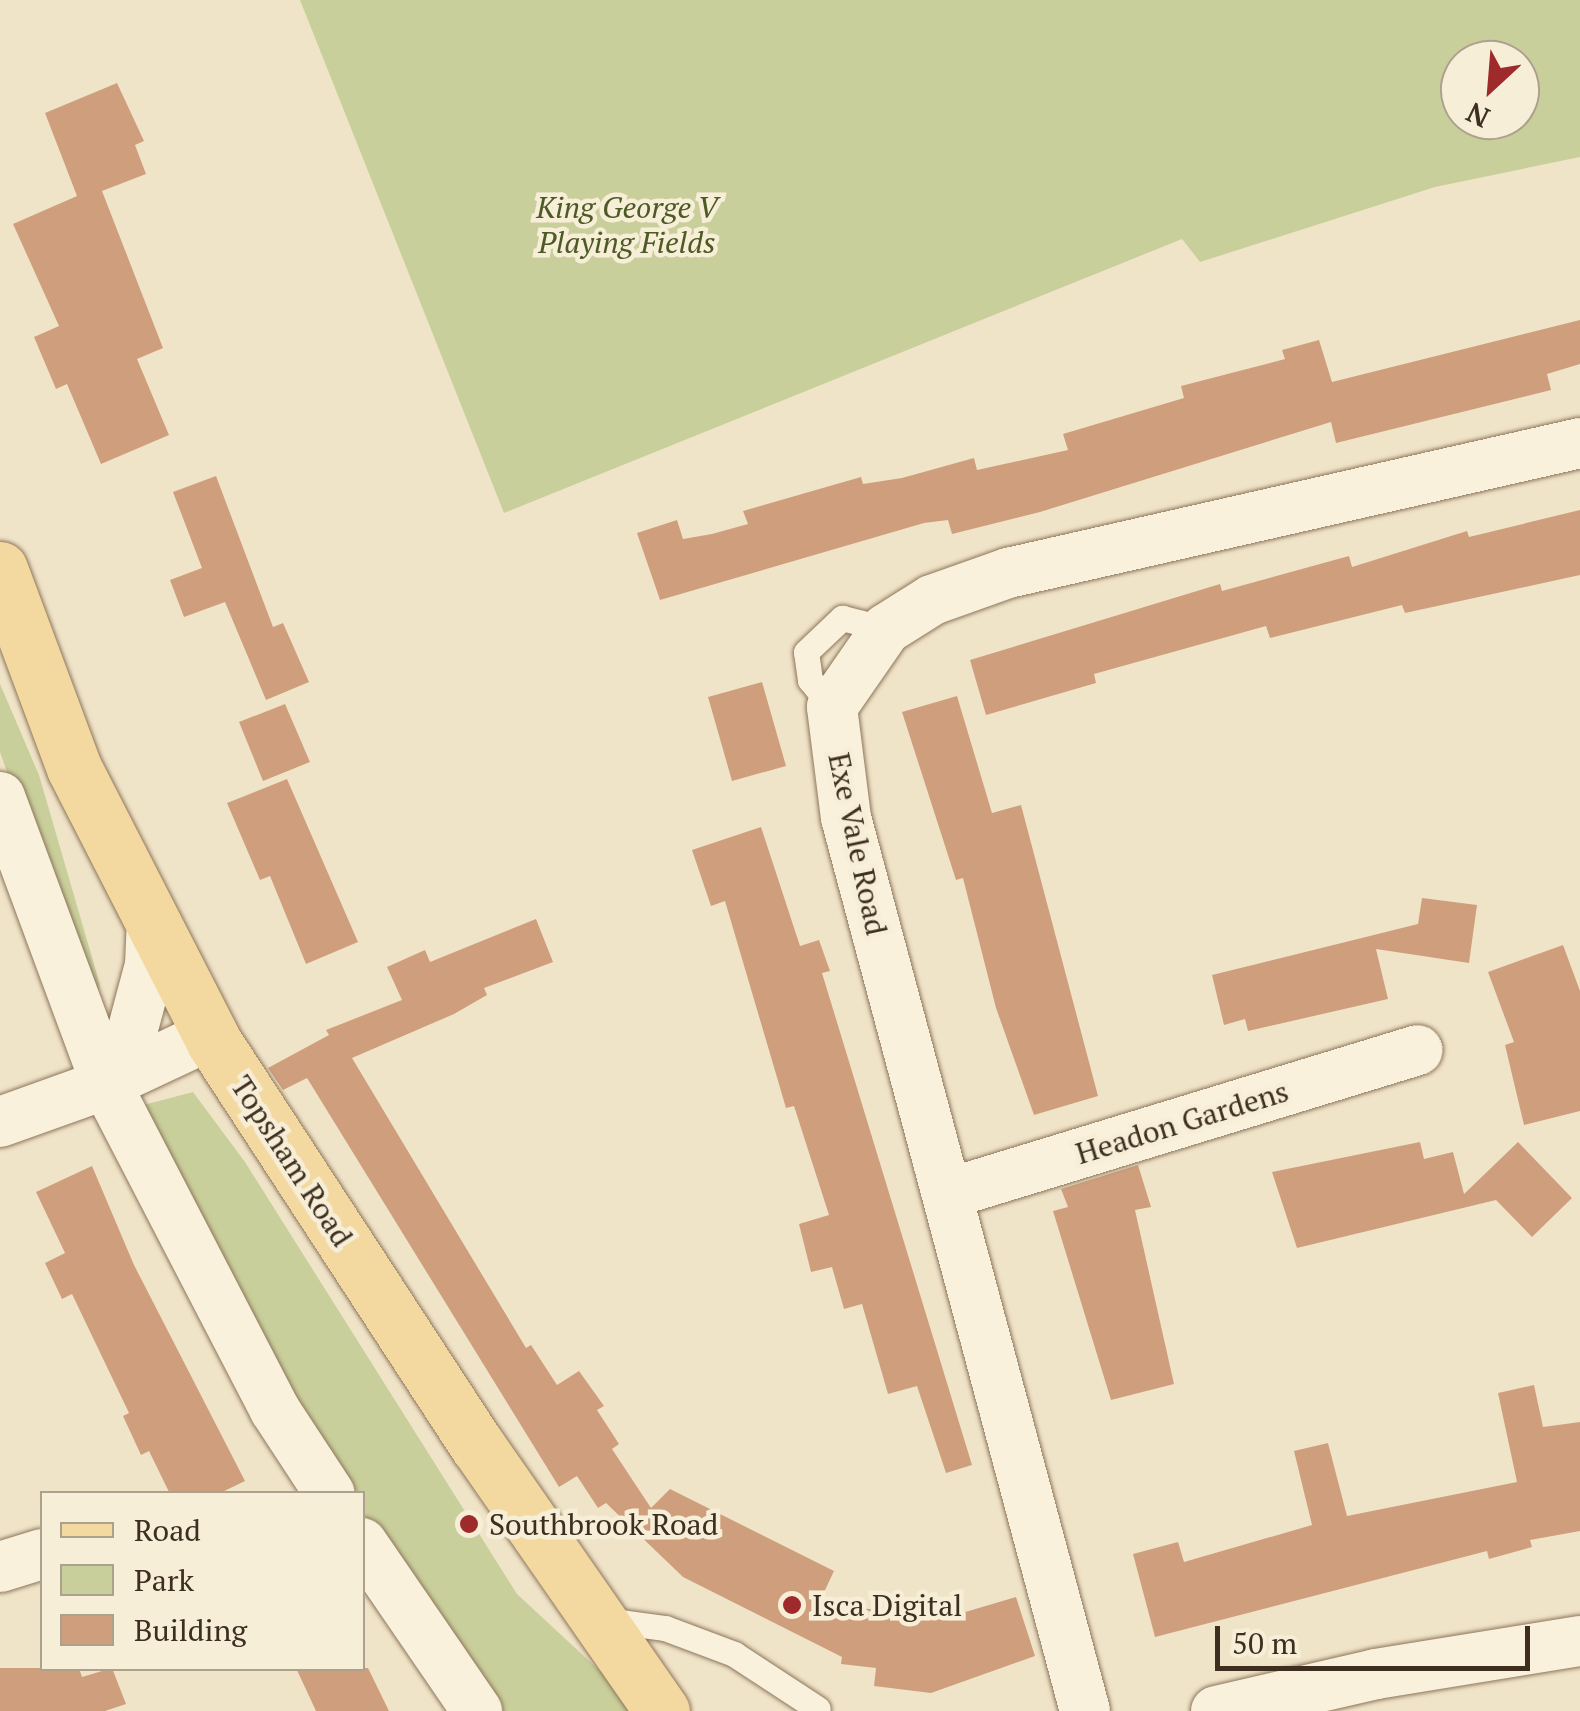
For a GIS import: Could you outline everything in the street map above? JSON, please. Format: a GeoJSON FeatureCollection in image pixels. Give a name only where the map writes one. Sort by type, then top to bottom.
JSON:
{"type":"FeatureCollection","features":[{"type":"Feature","properties":{"kind":"main road","name":"Topsham Road"},"geometry":{"type":"LineString","coordinates":[[0,569],[74,768],[210,1035],[662,1711]]}},
{"type":"Feature","properties":{"kind":"street","name":"Exe Vale Road"},"geometry":{"type":"LineString","coordinates":[[1085,1711],[846,818],[832,707],[886,629],[932,600],[1008,573],[1580,443]]}},
{"type":"Feature","properties":{"kind":"street"},"geometry":{"type":"LineString","coordinates":[[0,798],[113,1080],[274,1410],[328,1491]]}},
{"type":"Feature","properties":{"kind":"street"},"geometry":{"type":"LineString","coordinates":[[113,1080],[150,965],[152,920]]}},
{"type":"Feature","properties":{"kind":"street"},"geometry":{"type":"LineString","coordinates":[[0,1122],[113,1080],[210,1035]]}},
{"type":"Feature","properties":{"kind":"street","name":"Headon Gardens"},"geometry":{"type":"LineString","coordinates":[[947,1194],[1417,1050]]}},
{"type":"Feature","properties":{"kind":"street"},"geometry":{"type":"LineString","coordinates":[[365,1547],[477,1711]]}},
{"type":"Feature","properties":{"kind":"street"},"geometry":{"type":"LineString","coordinates":[[0,1567],[40,1555]]}},
{"type":"Feature","properties":{"kind":"street"},"geometry":{"type":"LineString","coordinates":[[1216,1711],[1376,1674],[1580,1641]]}},
{"type":"Feature","properties":{"kind":"lane"},"geometry":{"type":"LineString","coordinates":[[598,1619],[665,1628],[734,1654],[818,1709]]}},
{"type":"Feature","properties":{"kind":"green space","name":"King George V Playing Fields"},"geometry":{"type":"Polygon","coordinates":[[[300,0],[1580,0],[1580,157],[1435,187],[1200,262],[1182,239],[504,513],[300,0]]]}},
{"type":"Feature","properties":{"kind":"green space"},"geometry":{"type":"Polygon","coordinates":[[[0,684],[39,775],[100,985],[92,1013],[0,752],[0,684]]]}},
{"type":"Feature","properties":{"kind":"green space"},"geometry":{"type":"Polygon","coordinates":[[[193,1092],[245,1162],[517,1594],[613,1683],[631,1711],[497,1711],[365,1528],[365,1491],[341,1491],[140,1106],[193,1092]]]}},
{"type":"Feature","properties":{"kind":"building"},"geometry":{"type":"Polygon","coordinates":[[[117,83],[144,141],[135,145],[146,174],[102,191],[163,348],[137,359],[169,435],[101,464],[67,384],[56,389],[34,337],[59,326],[13,224],[77,196],[45,113],[117,83]]]}},
{"type":"Feature","properties":{"kind":"building"},"geometry":{"type":"Polygon","coordinates":[[[1580,320],[1580,364],[1547,374],[1551,390],[1336,443],[1331,422],[1040,512],[952,534],[948,520],[924,523],[660,600],[637,533],[677,520],[683,539],[712,534],[748,524],[743,511],[861,477],[863,484],[902,478],[974,458],[977,470],[1068,450],[1063,434],[1184,398],[1181,386],[1285,359],[1282,350],[1319,340],[1332,382],[1580,320]]]}},
{"type":"Feature","properties":{"kind":"building"},"geometry":{"type":"Polygon","coordinates":[[[216,476],[273,627],[283,623],[309,682],[266,700],[225,602],[184,617],[170,580],[202,568],[173,492],[216,476]]]}},
{"type":"Feature","properties":{"kind":"building"},"geometry":{"type":"Polygon","coordinates":[[[1580,510],[1580,575],[1405,613],[1402,605],[1270,638],[1266,626],[1094,674],[1096,683],[986,715],[970,660],[1220,584],[1222,591],[1349,556],[1352,567],[1467,531],[1469,537],[1580,510]]]}},
{"type":"Feature","properties":{"kind":"building"},"geometry":{"type":"Polygon","coordinates":[[[762,682],[786,766],[732,781],[708,697],[762,682]]]}},
{"type":"Feature","properties":{"kind":"building"},"geometry":{"type":"Polygon","coordinates":[[[957,696],[992,813],[1021,805],[1098,1096],[1034,1115],[996,1008],[963,878],[956,880],[902,712],[957,696]]]}},
{"type":"Feature","properties":{"kind":"building"},"geometry":{"type":"Polygon","coordinates":[[[285,704],[310,762],[263,781],[239,722],[285,704]]]}},
{"type":"Feature","properties":{"kind":"building"},"geometry":{"type":"Polygon","coordinates":[[[287,779],[358,942],[306,964],[270,876],[260,880],[227,803],[287,779]]]}},
{"type":"Feature","properties":{"kind":"building"},"geometry":{"type":"Polygon","coordinates":[[[761,827],[800,946],[819,940],[830,971],[822,973],[972,1465],[946,1473],[917,1386],[888,1394],[862,1304],[844,1309],[832,1267],[811,1272],[799,1224],[829,1215],[794,1106],[786,1108],[725,901],[711,906],[692,850],[761,827]]]}},
{"type":"Feature","properties":{"kind":"building"},"geometry":{"type":"Polygon","coordinates":[[[1422,898],[1477,905],[1469,963],[1376,949],[1388,999],[1248,1031],[1245,1019],[1224,1025],[1212,975],[1418,924],[1422,898]]]}},
{"type":"Feature","properties":{"kind":"building"},"geometry":{"type":"Polygon","coordinates":[[[536,919],[553,962],[484,988],[487,995],[454,1014],[352,1058],[526,1348],[531,1345],[557,1385],[579,1371],[604,1406],[597,1410],[619,1444],[612,1449],[651,1508],[670,1489],[834,1571],[819,1603],[945,1618],[1016,1597],[1035,1656],[931,1693],[874,1686],[876,1668],[841,1664],[842,1657],[683,1577],[606,1503],[598,1508],[577,1476],[559,1487],[307,1078],[283,1090],[268,1068],[329,1035],[326,1030],[402,1000],[387,967],[425,950],[430,962],[536,919]]]}},
{"type":"Feature","properties":{"kind":"building"},"geometry":{"type":"Polygon","coordinates":[[[1563,945],[1580,991],[1580,1111],[1524,1125],[1505,1045],[1514,1042],[1488,972],[1563,945]]]}},
{"type":"Feature","properties":{"kind":"building"},"geometry":{"type":"Polygon","coordinates":[[[1420,1142],[1424,1159],[1453,1152],[1464,1194],[1518,1142],[1572,1198],[1532,1237],[1496,1200],[1297,1248],[1272,1172],[1420,1142]]]}},
{"type":"Feature","properties":{"kind":"building"},"geometry":{"type":"Polygon","coordinates":[[[1138,1165],[1151,1207],[1135,1210],[1174,1384],[1111,1400],[1053,1211],[1068,1207],[1061,1189],[1138,1165]]]}},
{"type":"Feature","properties":{"kind":"building"},"geometry":{"type":"Polygon","coordinates":[[[92,1166],[134,1265],[245,1481],[224,1491],[169,1491],[149,1451],[141,1455],[123,1416],[129,1413],[72,1294],[62,1299],[45,1263],[65,1253],[36,1192],[92,1166]]]}},
{"type":"Feature","properties":{"kind":"building"},"geometry":{"type":"Polygon","coordinates":[[[1534,1385],[1543,1427],[1580,1422],[1580,1531],[1530,1540],[1532,1547],[1489,1559],[1487,1551],[1155,1637],[1133,1554],[1178,1542],[1184,1562],[1312,1525],[1294,1451],[1328,1443],[1347,1516],[1517,1482],[1498,1393],[1534,1385]]]}},
{"type":"Feature","properties":{"kind":"building"},"geometry":{"type":"Polygon","coordinates":[[[0,1668],[80,1671],[82,1677],[113,1671],[126,1704],[105,1711],[0,1711],[0,1668]]]}},
{"type":"Feature","properties":{"kind":"building"},"geometry":{"type":"Polygon","coordinates":[[[368,1668],[389,1711],[316,1711],[297,1671],[368,1668]]]}},
{"type":"Feature","properties":{"kind":"place","name":"Southbrook Road"},"geometry":{"type":"Point","coordinates":[469,1524]}},
{"type":"Feature","properties":{"kind":"place","name":"Isca Digital"},"geometry":{"type":"Point","coordinates":[792,1605]}}]}
